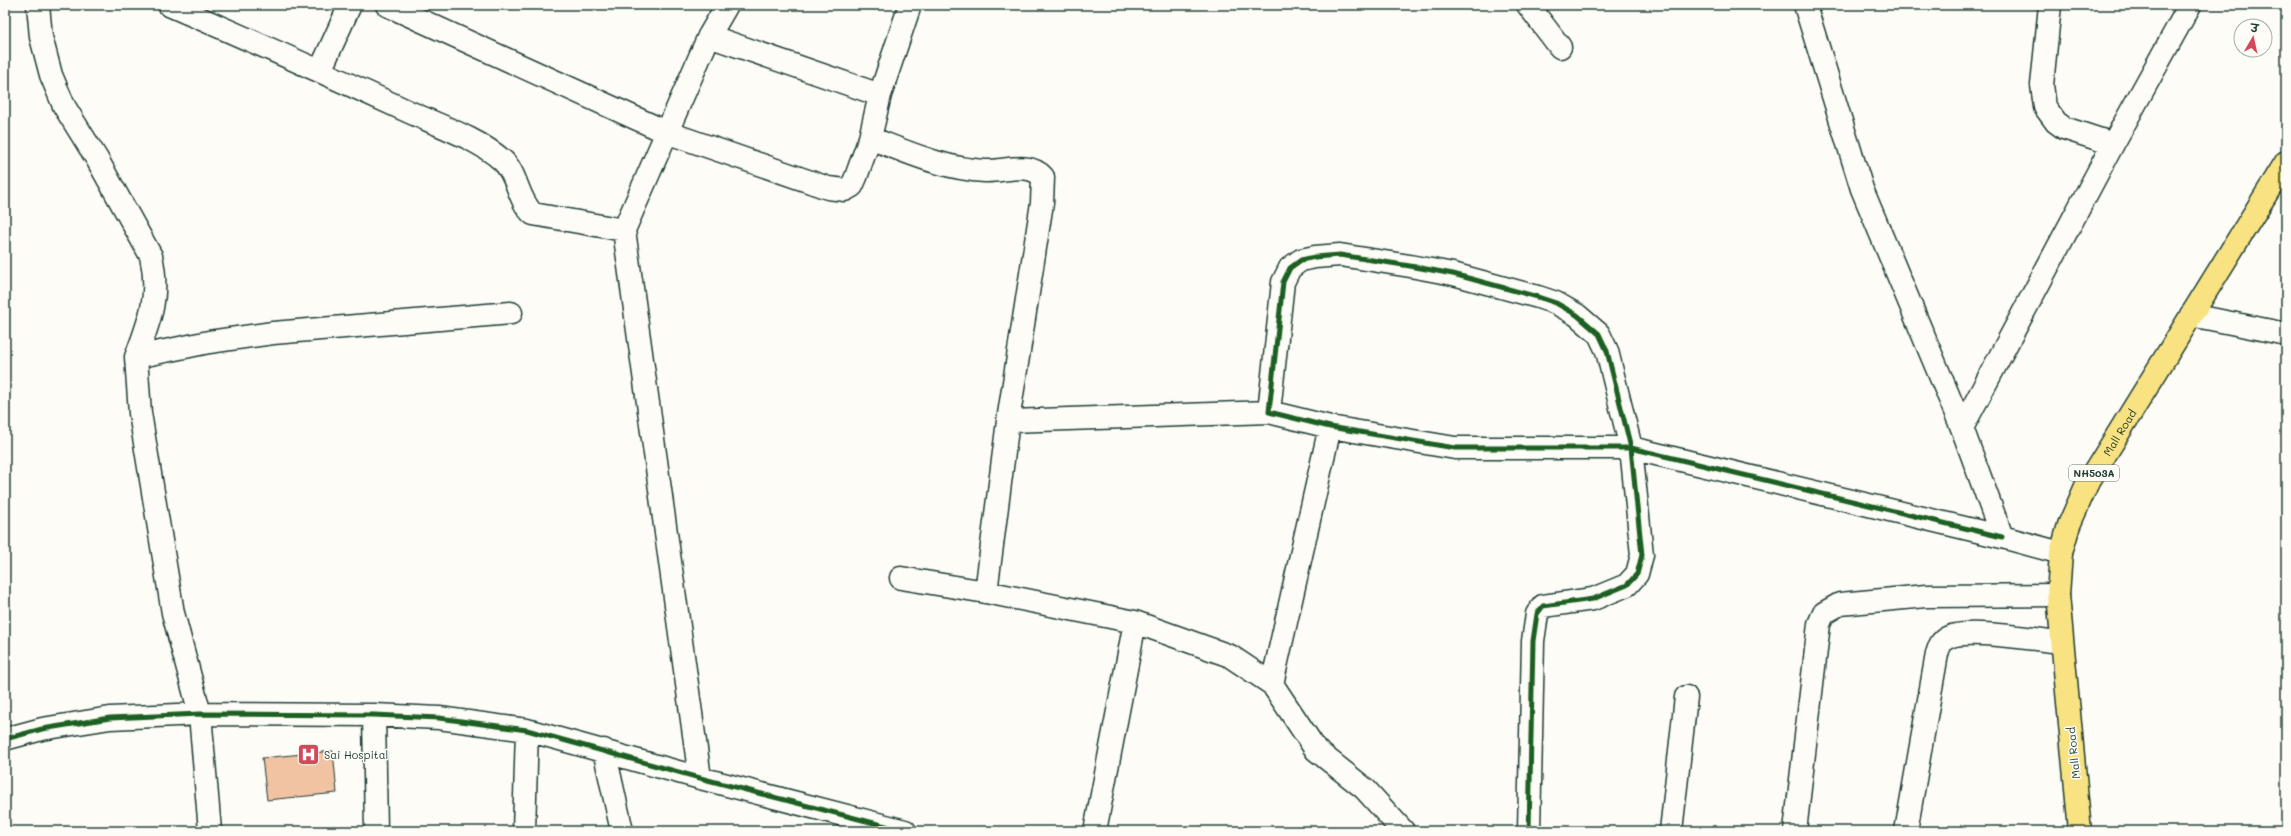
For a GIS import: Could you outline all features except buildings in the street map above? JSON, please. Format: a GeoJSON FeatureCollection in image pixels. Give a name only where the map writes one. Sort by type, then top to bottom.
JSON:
{"type":"FeatureCollection","features":[{"type":"Feature","properties":{"kind":"highway","name":"Mall Road"},"geometry":{"type":"LineString","coordinates":[[2080,831],[2058,595],[2061,553],[2069,525],[2087,484],[2286,162]]}},
{"type":"Feature","properties":{"kind":"street"},"geometry":{"type":"LineString","coordinates":[[38,5],[41,37],[52,75],[64,106],[97,159],[150,256],[154,271],[155,292],[148,325],[136,357],[140,413],[173,614],[200,714],[210,831]]}},
{"type":"Feature","properties":{"kind":"street"},"geometry":{"type":"LineString","coordinates":[[169,5],[320,71],[475,143],[493,154],[511,170],[522,200],[533,214],[624,230]]}},
{"type":"Feature","properties":{"kind":"street"},"geometry":{"type":"LineString","coordinates":[[320,71],[350,5]]}},
{"type":"Feature","properties":{"kind":"street"},"geometry":{"type":"LineString","coordinates":[[387,5],[666,132],[828,188],[838,190],[845,190],[852,186],[870,138],[880,95],[910,5]]}},
{"type":"Feature","properties":{"kind":"street"},"geometry":{"type":"LineString","coordinates":[[700,778],[624,230],[709,36],[727,5]]}},
{"type":"Feature","properties":{"kind":"street"},"geometry":{"type":"LineString","coordinates":[[1528,5],[1560,47]]}},
{"type":"Feature","properties":{"kind":"street"},"geometry":{"type":"LineString","coordinates":[[1805,5],[1862,189],[1962,428],[2002,537]]}},
{"type":"Feature","properties":{"kind":"street"},"geometry":{"type":"LineString","coordinates":[[2050,5],[2042,85],[2045,107],[2056,122],[2064,128],[2113,144]]}},
{"type":"Feature","properties":{"kind":"street"},"geometry":{"type":"LineString","coordinates":[[1962,428],[2113,144],[2190,5]]}},
{"type":"Feature","properties":{"kind":"street"},"geometry":{"type":"LineString","coordinates":[[709,36],[880,95]]}},
{"type":"Feature","properties":{"kind":"street"},"geometry":{"type":"LineString","coordinates":[[870,138],[948,166],[985,171],[1024,168],[1034,169],[1043,177],[1042,202],[1008,420],[986,592]]}},
{"type":"Feature","properties":{"kind":"street"},"geometry":{"type":"LineString","coordinates":[[1270,412],[1283,282],[1290,268],[1301,260],[1340,255],[1453,274],[1556,303],[1577,315],[1599,334],[1608,351],[1631,448],[1642,555],[1637,574],[1627,585],[1593,599],[1543,606],[1537,614],[1533,641],[1529,831]]}},
{"type":"Feature","properties":{"kind":"street"},"geometry":{"type":"LineString","coordinates":[[136,357],[209,342],[273,333],[511,313]]}},
{"type":"Feature","properties":{"kind":"street"},"geometry":{"type":"LineString","coordinates":[[2191,315],[2286,334]]}},
{"type":"Feature","properties":{"kind":"street"},"geometry":{"type":"LineString","coordinates":[[1008,420],[1270,412],[1330,428],[1455,448],[1631,448],[2002,537],[2061,553]]}},
{"type":"Feature","properties":{"kind":"street"},"geometry":{"type":"LineString","coordinates":[[1272,684],[1330,428]]}},
{"type":"Feature","properties":{"kind":"street"},"geometry":{"type":"LineString","coordinates":[[901,578],[986,592],[1135,622],[1230,656],[1272,684],[1316,750],[1365,790],[1403,831]]}},
{"type":"Feature","properties":{"kind":"street"},"geometry":{"type":"LineString","coordinates":[[1795,831],[1819,624],[1824,613],[1840,604],[1926,596],[2058,595]]}},
{"type":"Feature","properties":{"kind":"street"},"geometry":{"type":"LineString","coordinates":[[1095,831],[1135,622]]}},
{"type":"Feature","properties":{"kind":"street"},"geometry":{"type":"LineString","coordinates":[[1906,831],[1937,654],[1944,639],[1950,636],[1975,634],[2062,642]]}},
{"type":"Feature","properties":{"kind":"street"},"geometry":{"type":"LineString","coordinates":[[1671,831],[1686,697]]}},
{"type":"Feature","properties":{"kind":"street"},"geometry":{"type":"LineString","coordinates":[[5,739],[42,729],[110,718],[200,714],[374,715],[439,718],[527,730],[604,750],[700,778],[905,831]]}},
{"type":"Feature","properties":{"kind":"street"},"geometry":{"type":"LineString","coordinates":[[374,715],[376,831]]}},
{"type":"Feature","properties":{"kind":"street"},"geometry":{"type":"LineString","coordinates":[[524,831],[527,730]]}},
{"type":"Feature","properties":{"kind":"street"},"geometry":{"type":"LineString","coordinates":[[604,750],[622,831]]}},
{"type":"Feature","properties":{"kind":"cycle path"},"geometry":{"type":"LineString","coordinates":[[1529,831],[1533,641],[1537,614],[1543,606],[1593,599],[1627,585],[1637,574],[1642,555],[1631,448],[1607,351],[1599,334],[1577,315],[1556,303],[1538,297],[1453,274],[1340,255],[1301,260],[1290,268],[1283,282],[1269,412],[1330,427],[1455,448],[1631,448],[2002,537]]}},
{"type":"Feature","properties":{"kind":"cycle path"},"geometry":{"type":"LineString","coordinates":[[5,739],[42,729],[110,718],[200,714],[374,715],[439,718],[527,730],[700,778],[905,831]]}},
{"type":"Feature","properties":{"kind":"place","name":"Sai Hospital"},"geometry":{"type":"Point","coordinates":[309,754]}}]}
